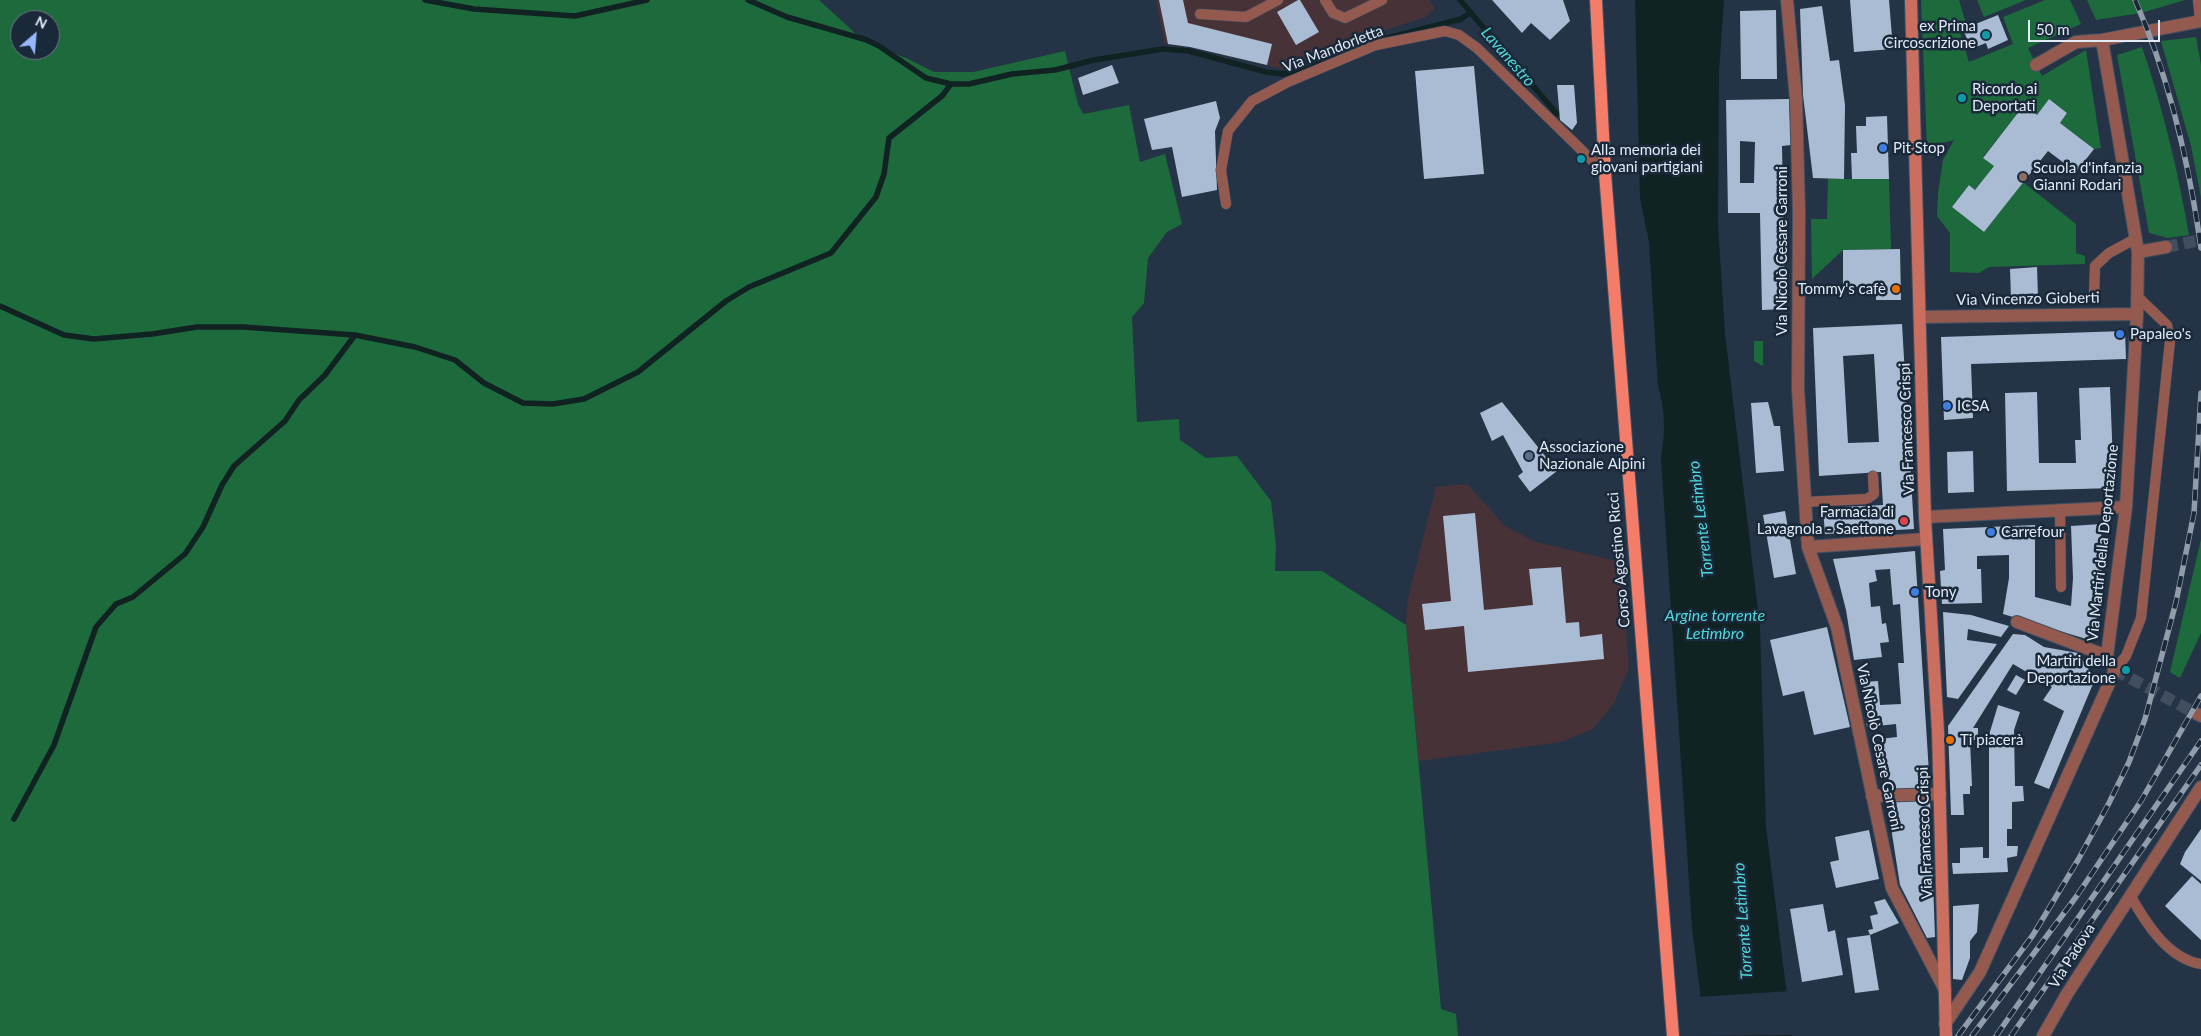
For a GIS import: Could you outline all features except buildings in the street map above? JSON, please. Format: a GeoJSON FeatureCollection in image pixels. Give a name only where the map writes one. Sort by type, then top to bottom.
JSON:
{"type":"FeatureCollection","features":[{"type":"Feature","properties":{"kind":"main road","name":"Corso Agostino Ricci"},"geometry":{"type":"LineString","coordinates":[[1587,0],[1596,22]]}},
{"type":"Feature","properties":{"kind":"main road","name":"Corso Agostino Ricci"},"geometry":{"type":"LineString","coordinates":[[1596,0],[1605,173],[1673,1036]]}},
{"type":"Feature","properties":{"kind":"street","name":"Via Nicolò Cesare Garroni"},"geometry":{"type":"LineString","coordinates":[[1787,0],[1796,99],[1798,389],[1808,547],[1837,626],[1892,888],[1946,990]]}},
{"type":"Feature","properties":{"kind":"street","name":"Via Francesco Crispi"},"geometry":{"type":"LineString","coordinates":[[1911,0],[1925,517],[1940,794],[1946,1030]]}},
{"type":"Feature","properties":{"kind":"street"},"geometry":{"type":"LineString","coordinates":[[2036,65],[2076,42],[2102,40],[2201,22]]}},
{"type":"Feature","properties":{"kind":"street","name":"Via Martiri della Deportazione"},"geometry":{"type":"LineString","coordinates":[[2102,40],[2136,246],[2138,297],[2126,507],[2107,656],[2116,670]]}},
{"type":"Feature","properties":{"kind":"street"},"geometry":{"type":"LineString","coordinates":[[2136,246],[2166,246]]}},
{"type":"Feature","properties":{"kind":"street","name":"Via Vincenzo Gioberti"},"geometry":{"type":"LineString","coordinates":[[1920,317],[2137,314]]}},
{"type":"Feature","properties":{"kind":"street"},"geometry":{"type":"LineString","coordinates":[[1925,517],[2126,507]]}},
{"type":"Feature","properties":{"kind":"street"},"geometry":{"type":"LineString","coordinates":[[1808,547],[1926,539]]}},
{"type":"Feature","properties":{"kind":"street"},"geometry":{"type":"LineString","coordinates":[[2017,622],[2107,656]]}},
{"type":"Feature","properties":{"kind":"street"},"geometry":{"type":"LineString","coordinates":[[1946,1030],[1980,972],[2116,670]]}},
{"type":"Feature","properties":{"kind":"street","name":"Via Padova"},"geometry":{"type":"LineString","coordinates":[[2043,1036],[2067,994],[2201,787]]}},
{"type":"Feature","properties":{"kind":"street"},"geometry":{"type":"LineString","coordinates":[[1872,796],[1940,794]]}},
{"type":"Feature","properties":{"kind":"lane"},"geometry":{"type":"LineString","coordinates":[[1200,14],[1246,18],[1278,0]]}},
{"type":"Feature","properties":{"kind":"lane"},"geometry":{"type":"LineString","coordinates":[[1325,0],[1333,13],[1345,18],[1382,0]]}},
{"type":"Feature","properties":{"kind":"lane"},"geometry":{"type":"LineString","coordinates":[[2198,0],[2201,22]]}},
{"type":"Feature","properties":{"kind":"lane","name":"Via Mandorletta"},"geometry":{"type":"LineString","coordinates":[[1226,204],[1221,170],[1228,131],[1252,100],[1288,82],[1376,46],[1445,31],[1459,35],[1477,48],[1605,173]]}},
{"type":"Feature","properties":{"kind":"lane"},"geometry":{"type":"LineString","coordinates":[[2094,296],[2095,266],[2109,253],[2136,246]]}},
{"type":"Feature","properties":{"kind":"lane"},"geometry":{"type":"LineString","coordinates":[[2116,670],[2126,656],[2141,618],[2170,341],[2167,325],[2138,297]]}},
{"type":"Feature","properties":{"kind":"lane"},"geometry":{"type":"LineString","coordinates":[[1804,502],[1867,499],[1874,494],[1873,476]]}},
{"type":"Feature","properties":{"kind":"lane"},"geometry":{"type":"LineString","coordinates":[[2060,511],[2061,588]]}},
{"type":"Feature","properties":{"kind":"lane"},"geometry":{"type":"LineString","coordinates":[[2130,895],[2146,924],[2164,942],[2189,962],[2201,964]]}},
{"type":"Feature","properties":{"kind":"shaded area"},"geometry":{"type":"Polygon","coordinates":[[[1156,0],[1429,0],[1435,8],[1426,17],[1382,31],[1283,69],[1190,47],[1165,44],[1156,0]]]}},
{"type":"Feature","properties":{"kind":"shaded area"},"geometry":{"type":"Polygon","coordinates":[[[1467,484],[1505,526],[1536,542],[1621,562],[1629,668],[1614,703],[1593,729],[1561,742],[1419,761],[1406,625],[1407,603],[1436,487],[1467,484]]]}},
{"type":"Feature","properties":{"kind":"green space"},"geometry":{"type":"Polygon","coordinates":[[[0,0],[819,0],[866,43],[906,58],[934,72],[973,72],[1065,51],[1078,104],[1083,114],[1129,105],[1140,162],[1165,154],[1182,224],[1167,232],[1148,258],[1144,303],[1132,317],[1137,422],[1179,419],[1180,440],[1206,458],[1237,456],[1271,501],[1276,546],[1275,571],[1322,571],[1406,625],[1441,1009],[1456,1014],[1458,1036],[0,1036],[0,0]]]}},
{"type":"Feature","properties":{"kind":"green space"},"geometry":{"type":"Polygon","coordinates":[[[1921,0],[1959,0],[1965,20],[1958,26],[1969,62],[2013,44],[2003,17],[2045,0],[2070,0],[2081,24],[2028,48],[2042,76],[2086,50],[2101,148],[2094,149],[2060,123],[2067,113],[2049,99],[2037,115],[2024,105],[1983,157],[1994,166],[1975,190],[1969,185],[1952,207],[1984,232],[2023,182],[2076,224],[2076,253],[2085,256],[2085,264],[1989,267],[1979,273],[1950,272],[1950,233],[1937,216],[1943,160],[1954,140],[1927,147],[1921,0]]]}},
{"type":"Feature","properties":{"kind":"green space"},"geometry":{"type":"Polygon","coordinates":[[[1977,0],[2026,0],[1984,17],[1977,0]]]}},
{"type":"Feature","properties":{"kind":"green space"},"geometry":{"type":"Polygon","coordinates":[[[2087,0],[2185,0],[2141,13],[2096,20],[2087,0]]]}},
{"type":"Feature","properties":{"kind":"green space"},"geometry":{"type":"Polygon","coordinates":[[[2196,37],[2201,65],[2201,198],[2191,146],[2161,41],[2196,37]]]}},
{"type":"Feature","properties":{"kind":"green space"},"geometry":{"type":"Polygon","coordinates":[[[2142,47],[2157,93],[2169,140],[2189,235],[2168,238],[2149,233],[2117,55],[2142,47]]]}},
{"type":"Feature","properties":{"kind":"green space"},"geometry":{"type":"Polygon","coordinates":[[[1828,179],[1889,179],[1891,249],[1843,250],[1812,279],[1811,219],[1827,219],[1828,179]]]}},
{"type":"Feature","properties":{"kind":"green space"},"geometry":{"type":"Polygon","coordinates":[[[1754,341],[1763,341],[1763,366],[1754,361],[1754,341]]]}},
{"type":"Feature","properties":{"kind":"green space"},"geometry":{"type":"Polygon","coordinates":[[[2201,539],[2201,633],[2180,678],[2170,672],[2201,539]]]}},
{"type":"Feature","properties":{"kind":"water","name":"Argine torrente Letimbro"},"geometry":{"type":"Polygon","coordinates":[[[1635,0],[1724,0],[1719,71],[1718,225],[1725,334],[1760,627],[1766,827],[1792,1036],[1704,1036],[1692,928],[1661,459],[1664,414],[1658,386],[1649,242],[1640,198],[1635,0]]]}},
{"type":"Feature","properties":{"kind":"pier"},"geometry":{"type":"Polygon","coordinates":[[[1790,991],[1794,1035],[1701,1036],[1698,997],[1790,991]]]}},
{"type":"Feature","properties":{"kind":"waterway"},"geometry":{"type":"LineString","coordinates":[[425,0],[474,9],[575,16],[647,0]]}},
{"type":"Feature","properties":{"kind":"waterway"},"geometry":{"type":"LineString","coordinates":[[748,0],[787,17],[867,40],[926,78],[951,84],[969,84],[1012,74],[1055,70],[1094,60],[1163,49],[1189,51],[1266,72],[1283,74],[1309,69],[1335,55],[1365,45]]}},
{"type":"Feature","properties":{"kind":"waterway","name":"Lavanestro"},"geometry":{"type":"LineString","coordinates":[[1460,0],[1557,114]]}},
{"type":"Feature","properties":{"kind":"waterway"},"geometry":{"type":"LineString","coordinates":[[1376,41],[1461,19],[1470,13]]}},
{"type":"Feature","properties":{"kind":"waterway"},"geometry":{"type":"LineString","coordinates":[[0,306],[64,335],[94,339],[152,334],[197,327],[243,327],[355,335],[415,347],[455,360],[484,383],[523,403],[553,404],[584,399],[638,372],[726,301],[749,287],[831,253],[876,197],[884,174],[889,138],[942,96],[951,84]]}},
{"type":"Feature","properties":{"kind":"waterway"},"geometry":{"type":"LineString","coordinates":[[14,819],[54,745],[96,627],[116,604],[133,597],[185,554],[203,527],[222,485],[234,466],[285,421],[299,400],[325,375],[355,335]]}},
{"type":"Feature","properties":{"kind":"tunnel"},"geometry":{"type":"LineString","coordinates":[[2166,247],[2201,240]]}},
{"type":"Feature","properties":{"kind":"tunnel"},"geometry":{"type":"LineString","coordinates":[[2115,670],[2197,714]]}},
{"type":"Feature","properties":{"kind":"railway"},"geometry":{"type":"LineString","coordinates":[[2135,0],[2158,60],[2177,122],[2191,185],[2201,248]]}},
{"type":"Feature","properties":{"kind":"railway"},"geometry":{"type":"LineString","coordinates":[[1958,1036],[2033,935],[2078,860],[2129,762],[2145,719],[2176,602],[2194,513],[2201,393]]}},
{"type":"Feature","properties":{"kind":"railway"},"geometry":{"type":"LineString","coordinates":[[1972,1036],[2076,897],[2141,801],[2201,696]]}},
{"type":"Feature","properties":{"kind":"railway"},"geometry":{"type":"LineString","coordinates":[[1996,1036],[2201,741]]}},
{"type":"Feature","properties":{"kind":"railway"},"geometry":{"type":"LineString","coordinates":[[2011,1036],[2201,765]]}},
{"type":"Feature","properties":{"kind":"place","name":"ex Prima Circoscrizione"},"geometry":{"type":"Point","coordinates":[1986,35]}},
{"type":"Feature","properties":{"kind":"place","name":"Ricordo ai Deportati"},"geometry":{"type":"Point","coordinates":[1962,98]}},
{"type":"Feature","properties":{"kind":"place","name":"Pit Stop"},"geometry":{"type":"Point","coordinates":[1883,148]}},
{"type":"Feature","properties":{"kind":"place","name":"Alla memoria dei giovani partigiani"},"geometry":{"type":"Point","coordinates":[1581,159]}},
{"type":"Feature","properties":{"kind":"place","name":"Scuola d'infanzia Gianni Rodari"},"geometry":{"type":"Point","coordinates":[2023,177]}},
{"type":"Feature","properties":{"kind":"place","name":"Tommy's cafè"},"geometry":{"type":"Point","coordinates":[1896,289]}},
{"type":"Feature","properties":{"kind":"place","name":"Papaleo's"},"geometry":{"type":"Point","coordinates":[2120,334]}},
{"type":"Feature","properties":{"kind":"place","name":"ICSA"},"geometry":{"type":"Point","coordinates":[1947,406]}},
{"type":"Feature","properties":{"kind":"place","name":"Associazione Nazionale Alpini"},"geometry":{"type":"Point","coordinates":[1529,456]}},
{"type":"Feature","properties":{"kind":"place","name":"Farmacia di Lavagnola - Saettone"},"geometry":{"type":"Point","coordinates":[1904,521]}},
{"type":"Feature","properties":{"kind":"place","name":"Carrefour"},"geometry":{"type":"Point","coordinates":[1991,532]}},
{"type":"Feature","properties":{"kind":"place","name":"Tony"},"geometry":{"type":"Point","coordinates":[1915,592]}},
{"type":"Feature","properties":{"kind":"place","name":"Martiri della Deportazione"},"geometry":{"type":"Point","coordinates":[2126,670]}},
{"type":"Feature","properties":{"kind":"place","name":"Ti piacerà"},"geometry":{"type":"Point","coordinates":[1950,740]}},
{"type":"Feature","properties":{"kind":"water label","name":"Torrente Letimbro"},"geometry":{"type":"Point","coordinates":[1701,519]}},
{"type":"Feature","properties":{"kind":"water label","name":"Torrente Letimbro"},"geometry":{"type":"Point","coordinates":[1743,921]}}]}
